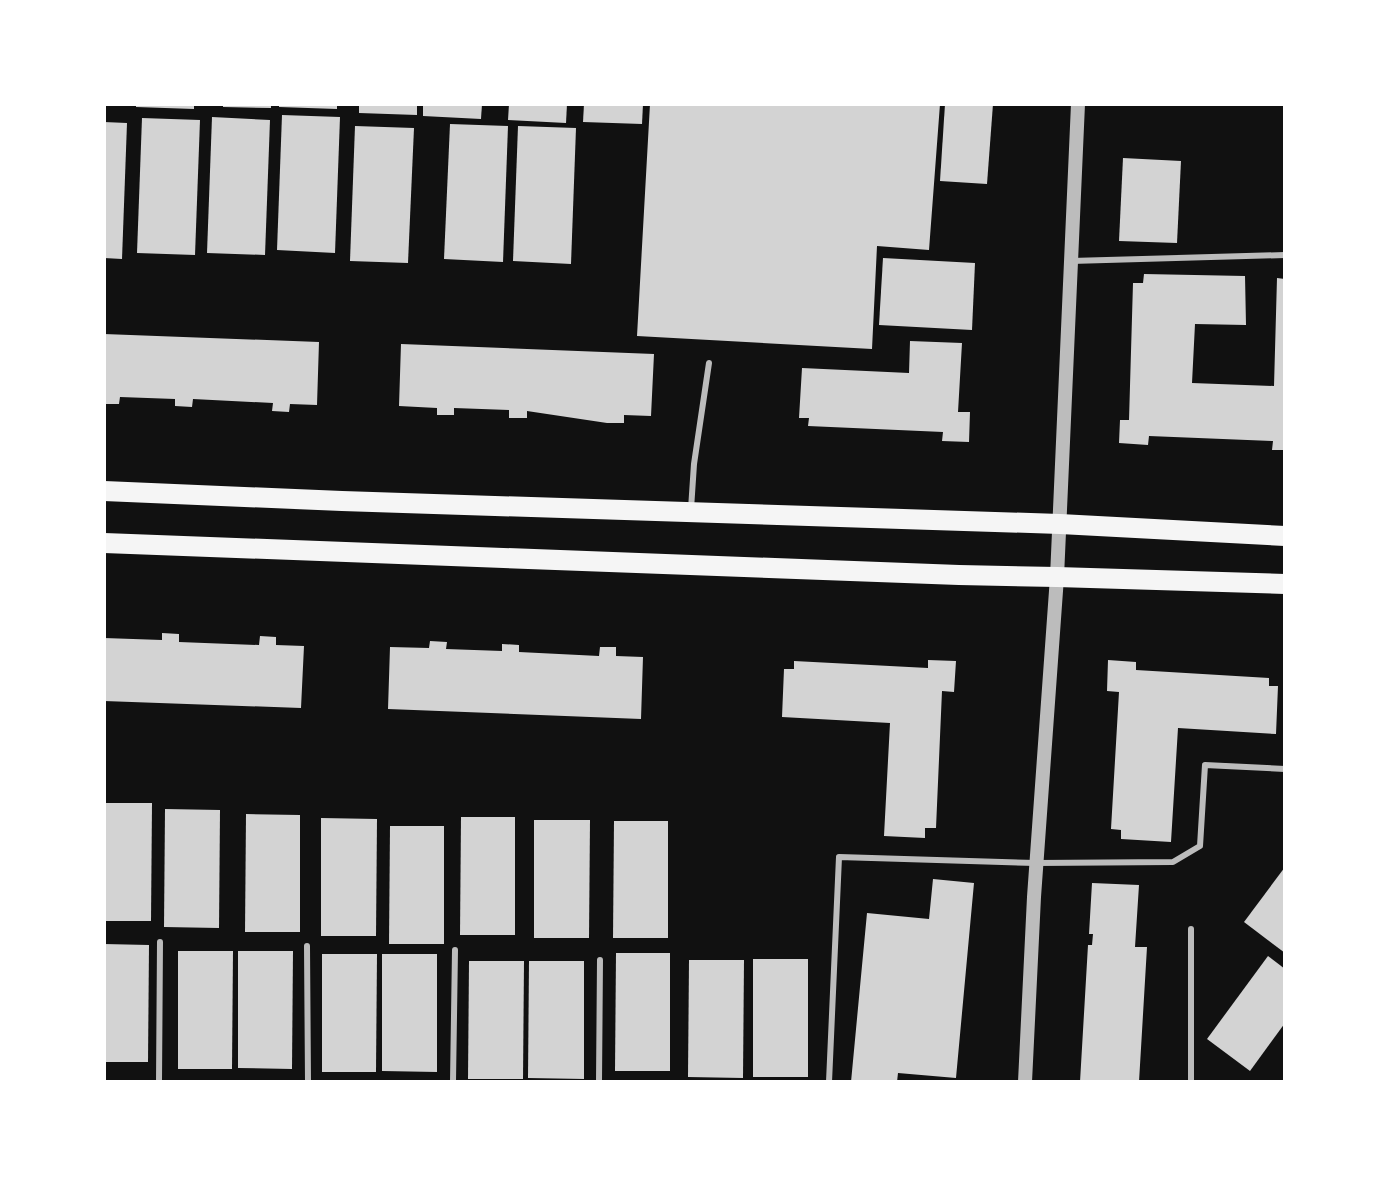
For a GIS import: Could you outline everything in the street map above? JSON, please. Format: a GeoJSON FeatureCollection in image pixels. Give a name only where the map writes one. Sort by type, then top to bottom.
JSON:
{"type":"FeatureCollection","features":[{"type":"Feature","properties":{"kind":"main road"},"geometry":{"type":"LineString","coordinates":[[104,491],[1060,524],[1285,536]]}},
{"type":"Feature","properties":{"kind":"main road"},"geometry":{"type":"LineString","coordinates":[[104,543],[1285,584]]}},
{"type":"Feature","properties":{"kind":"street"},"geometry":{"type":"LineString","coordinates":[[1025,1082],[1036,863],[1060,524],[1078,104]]}},
{"type":"Feature","properties":{"kind":"lane"},"geometry":{"type":"LineString","coordinates":[[1071,261],[1285,255]]}},
{"type":"Feature","properties":{"kind":"lane"},"geometry":{"type":"LineString","coordinates":[[691,512],[694,464],[709,363]]}},
{"type":"Feature","properties":{"kind":"lane"},"geometry":{"type":"LineString","coordinates":[[829,1082],[839,857],[1036,863],[1173,862],[1200,846],[1205,765],[1285,769]]}},
{"type":"Feature","properties":{"kind":"lane"},"geometry":{"type":"LineString","coordinates":[[1191,929],[1191,1079],[1200,1082]]}},
{"type":"Feature","properties":{"kind":"lane"},"geometry":{"type":"LineString","coordinates":[[159,1082],[160,942]]}},
{"type":"Feature","properties":{"kind":"lane"},"geometry":{"type":"LineString","coordinates":[[307,946],[308,1082]]}},
{"type":"Feature","properties":{"kind":"lane"},"geometry":{"type":"LineString","coordinates":[[453,1082],[455,950]]}},
{"type":"Feature","properties":{"kind":"lane"},"geometry":{"type":"LineString","coordinates":[[599,1082],[600,960]]}},
{"type":"Feature","properties":{"kind":"building"},"geometry":{"type":"Polygon","coordinates":[[[136,104],[194,104],[194,109],[136,107],[136,104]]]}},
{"type":"Feature","properties":{"kind":"building"},"geometry":{"type":"Polygon","coordinates":[[[223,104],[271,104],[271,108],[223,107],[223,104]]]}},
{"type":"Feature","properties":{"kind":"building"},"geometry":{"type":"Polygon","coordinates":[[[279,104],[337,104],[337,109],[279,107],[279,104]]]}},
{"type":"Feature","properties":{"kind":"building"},"geometry":{"type":"Polygon","coordinates":[[[359,104],[417,104],[417,115],[359,113],[359,104]]]}},
{"type":"Feature","properties":{"kind":"building"},"geometry":{"type":"Polygon","coordinates":[[[423,104],[482,104],[481,119],[423,116],[423,104]]]}},
{"type":"Feature","properties":{"kind":"building"},"geometry":{"type":"Polygon","coordinates":[[[509,104],[567,104],[566,123],[508,120],[509,104]]]}},
{"type":"Feature","properties":{"kind":"building"},"geometry":{"type":"Polygon","coordinates":[[[584,104],[643,104],[642,124],[583,122],[584,104]]]}},
{"type":"Feature","properties":{"kind":"building"},"geometry":{"type":"Polygon","coordinates":[[[650,104],[940,104],[929,250],[877,246],[872,349],[637,336],[650,104]]]}},
{"type":"Feature","properties":{"kind":"building"},"geometry":{"type":"Polygon","coordinates":[[[945,104],[993,104],[987,184],[940,181],[945,104]]]}},
{"type":"Feature","properties":{"kind":"building"},"geometry":{"type":"Polygon","coordinates":[[[282,115],[340,117],[335,253],[277,250],[282,115]]]}},
{"type":"Feature","properties":{"kind":"building"},"geometry":{"type":"Polygon","coordinates":[[[212,117],[270,120],[265,255],[207,253],[212,117]]]}},
{"type":"Feature","properties":{"kind":"building"},"geometry":{"type":"Polygon","coordinates":[[[142,118],[200,120],[195,255],[137,253],[142,118]]]}},
{"type":"Feature","properties":{"kind":"building"},"geometry":{"type":"Polygon","coordinates":[[[104,122],[127,123],[122,259],[104,258],[104,122]]]}},
{"type":"Feature","properties":{"kind":"building"},"geometry":{"type":"Polygon","coordinates":[[[450,124],[508,126],[503,262],[444,259],[450,124]]]}},
{"type":"Feature","properties":{"kind":"building"},"geometry":{"type":"Polygon","coordinates":[[[355,126],[414,128],[408,263],[350,261],[355,126]]]}},
{"type":"Feature","properties":{"kind":"building"},"geometry":{"type":"Polygon","coordinates":[[[518,126],[576,128],[571,264],[513,261],[518,126]]]}},
{"type":"Feature","properties":{"kind":"building"},"geometry":{"type":"Polygon","coordinates":[[[1123,158],[1181,161],[1177,243],[1119,241],[1123,158]]]}},
{"type":"Feature","properties":{"kind":"building"},"geometry":{"type":"Polygon","coordinates":[[[883,258],[975,263],[972,330],[879,325],[883,258]]]}},
{"type":"Feature","properties":{"kind":"building"},"geometry":{"type":"Polygon","coordinates":[[[1144,274],[1245,276],[1246,325],[1195,324],[1192,383],[1274,386],[1277,278],[1285,279],[1285,450],[1272,450],[1273,441],[1149,436],[1148,445],[1119,443],[1120,420],[1129,420],[1133,283],[1143,283],[1144,274]]]}},
{"type":"Feature","properties":{"kind":"building"},"geometry":{"type":"Polygon","coordinates":[[[104,334],[319,342],[317,405],[290,404],[289,412],[272,411],[273,403],[193,399],[192,407],[175,406],[175,399],[120,397],[119,404],[104,404],[104,334]]]}},
{"type":"Feature","properties":{"kind":"building"},"geometry":{"type":"Polygon","coordinates":[[[910,341],[962,343],[958,412],[970,412],[969,442],[942,441],[943,432],[808,426],[809,418],[799,418],[802,368],[909,373],[910,341]]]}},
{"type":"Feature","properties":{"kind":"building"},"geometry":{"type":"Polygon","coordinates":[[[401,344],[654,354],[651,416],[624,415],[624,423],[607,423],[527,411],[527,418],[509,418],[509,410],[454,408],[454,415],[437,415],[437,408],[399,406],[401,344]]]}},
{"type":"Feature","properties":{"kind":"building"},"geometry":{"type":"Polygon","coordinates":[[[162,633],[179,634],[179,642],[259,645],[260,636],[276,637],[276,645],[304,646],[301,708],[104,701],[104,638],[162,640],[162,633]]]}},
{"type":"Feature","properties":{"kind":"building"},"geometry":{"type":"Polygon","coordinates":[[[430,641],[447,642],[446,649],[502,651],[502,644],[519,645],[519,652],[599,656],[600,647],[616,647],[616,656],[643,657],[641,719],[388,709],[390,647],[429,648],[430,641]]]}},
{"type":"Feature","properties":{"kind":"building"},"geometry":{"type":"Polygon","coordinates":[[[928,660],[956,661],[954,692],[942,691],[936,828],[925,828],[925,838],[884,836],[890,723],[782,717],[784,669],[794,669],[794,661],[928,668],[928,660]]]}},
{"type":"Feature","properties":{"kind":"building"},"geometry":{"type":"Polygon","coordinates":[[[1108,660],[1136,662],[1136,670],[1269,678],[1269,686],[1278,686],[1276,734],[1178,728],[1171,842],[1121,839],[1121,830],[1111,829],[1119,692],[1107,691],[1108,660]]]}},
{"type":"Feature","properties":{"kind":"building"},"geometry":{"type":"Polygon","coordinates":[[[104,803],[152,803],[151,921],[104,921],[104,803]]]}},
{"type":"Feature","properties":{"kind":"building"},"geometry":{"type":"Polygon","coordinates":[[[165,809],[220,810],[219,928],[164,927],[165,809]]]}},
{"type":"Feature","properties":{"kind":"building"},"geometry":{"type":"Polygon","coordinates":[[[246,814],[300,815],[300,932],[245,932],[246,814]]]}},
{"type":"Feature","properties":{"kind":"building"},"geometry":{"type":"Polygon","coordinates":[[[461,817],[515,817],[515,935],[460,935],[461,817]]]}},
{"type":"Feature","properties":{"kind":"building"},"geometry":{"type":"Polygon","coordinates":[[[321,818],[377,819],[376,936],[321,936],[321,818]]]}},
{"type":"Feature","properties":{"kind":"building"},"geometry":{"type":"Polygon","coordinates":[[[534,820],[590,820],[589,938],[534,938],[534,820]]]}},
{"type":"Feature","properties":{"kind":"building"},"geometry":{"type":"Polygon","coordinates":[[[614,821],[668,821],[668,938],[613,938],[614,821]]]}},
{"type":"Feature","properties":{"kind":"building"},"geometry":{"type":"Polygon","coordinates":[[[390,826],[444,826],[444,944],[389,944],[390,826]]]}},
{"type":"Feature","properties":{"kind":"building"},"geometry":{"type":"Polygon","coordinates":[[[1285,867],[1285,953],[1244,922],[1285,867]]]}},
{"type":"Feature","properties":{"kind":"building"},"geometry":{"type":"Polygon","coordinates":[[[933,879],[974,883],[956,1078],[898,1073],[897,1082],[851,1082],[867,913],[929,919],[933,879]]]}},
{"type":"Feature","properties":{"kind":"building"},"geometry":{"type":"Polygon","coordinates":[[[1092,883],[1139,885],[1135,947],[1147,947],[1139,1082],[1080,1082],[1088,945],[1092,945],[1093,934],[1089,934],[1092,883]]]}},
{"type":"Feature","properties":{"kind":"building"},"geometry":{"type":"Polygon","coordinates":[[[104,944],[149,945],[148,1062],[104,1062],[104,944]]]}},
{"type":"Feature","properties":{"kind":"building"},"geometry":{"type":"Polygon","coordinates":[[[178,951],[233,951],[232,1069],[178,1069],[178,951]]]}},
{"type":"Feature","properties":{"kind":"building"},"geometry":{"type":"Polygon","coordinates":[[[238,951],[293,951],[292,1069],[238,1068],[238,951]]]}},
{"type":"Feature","properties":{"kind":"building"},"geometry":{"type":"Polygon","coordinates":[[[616,953],[670,953],[670,1071],[615,1071],[616,953]]]}},
{"type":"Feature","properties":{"kind":"building"},"geometry":{"type":"Polygon","coordinates":[[[322,954],[377,954],[376,1072],[322,1072],[322,954]]]}},
{"type":"Feature","properties":{"kind":"building"},"geometry":{"type":"Polygon","coordinates":[[[382,954],[437,954],[437,1072],[382,1071],[382,954]]]}},
{"type":"Feature","properties":{"kind":"building"},"geometry":{"type":"Polygon","coordinates":[[[1268,956],[1285,969],[1285,1023],[1250,1071],[1207,1039],[1268,956]]]}},
{"type":"Feature","properties":{"kind":"building"},"geometry":{"type":"Polygon","coordinates":[[[753,959],[808,959],[808,1077],[753,1077],[753,959]]]}},
{"type":"Feature","properties":{"kind":"building"},"geometry":{"type":"Polygon","coordinates":[[[689,960],[744,960],[743,1078],[688,1077],[689,960]]]}},
{"type":"Feature","properties":{"kind":"building"},"geometry":{"type":"Polygon","coordinates":[[[469,961],[524,961],[523,1079],[468,1079],[469,961]]]}},
{"type":"Feature","properties":{"kind":"building"},"geometry":{"type":"Polygon","coordinates":[[[529,961],[584,961],[584,1079],[528,1078],[529,961]]]}}]}
